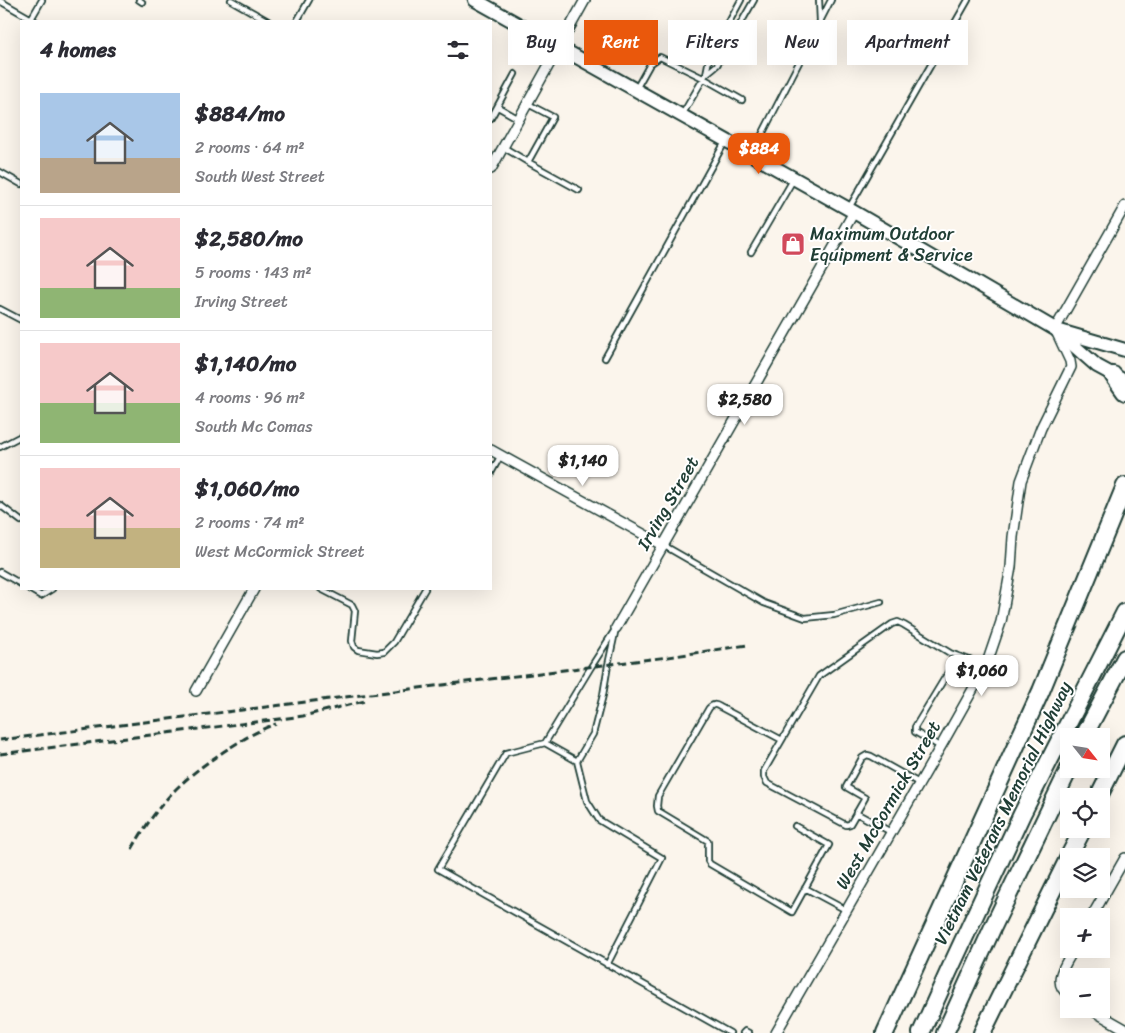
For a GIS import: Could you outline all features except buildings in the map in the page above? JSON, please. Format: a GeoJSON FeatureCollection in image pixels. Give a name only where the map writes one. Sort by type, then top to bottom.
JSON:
{"type":"FeatureCollection","features":[{"type":"Feature","properties":{"kind":"highway"},"geometry":{"type":"LineString","coordinates":[[1119,378],[1125,392]]}},
{"type":"Feature","properties":{"kind":"highway"},"geometry":{"type":"LineString","coordinates":[[885,1033],[1041,691],[1125,488]]}},
{"type":"Feature","properties":{"kind":"highway","name":"Vietnam Veterans Memorial Highway"},"geometry":{"type":"LineString","coordinates":[[921,1033],[1022,814],[1125,612]]}},
{"type":"Feature","properties":{"kind":"highway"},"geometry":{"type":"LineString","coordinates":[[1088,728],[1125,658]]}},
{"type":"Feature","properties":{"kind":"highway"},"geometry":{"type":"LineString","coordinates":[[1103,788],[1125,744]]}},
{"type":"Feature","properties":{"kind":"highway"},"geometry":{"type":"LineString","coordinates":[[945,1033],[992,929],[1065,778]]}},
{"type":"Feature","properties":{"kind":"highway"},"geometry":{"type":"LineString","coordinates":[[982,1033],[1060,875]]}},
{"type":"Feature","properties":{"kind":"main road"},"geometry":{"type":"LineString","coordinates":[[475,0],[510,20]]}},
{"type":"Feature","properties":{"kind":"main road"},"geometry":{"type":"LineString","coordinates":[[574,56],[793,178],[1055,329],[1097,366],[1119,378]]}},
{"type":"Feature","properties":{"kind":"main road"},"geometry":{"type":"LineString","coordinates":[[1055,329],[1125,350]]}},
{"type":"Feature","properties":{"kind":"street"},"geometry":{"type":"LineString","coordinates":[[574,21],[586,0]]}},
{"type":"Feature","properties":{"kind":"street"},"geometry":{"type":"LineString","coordinates":[[494,159],[503,147],[550,65]]}},
{"type":"Feature","properties":{"kind":"street"},"geometry":{"type":"LineString","coordinates":[[1055,329],[1125,206]]}},
{"type":"Feature","properties":{"kind":"street","name":"Irving Street"},"geometry":{"type":"LineString","coordinates":[[616,628],[851,211]]}},
{"type":"Feature","properties":{"kind":"street","name":"West McCormick Street"},"geometry":{"type":"LineString","coordinates":[[776,1033],[986,666],[1001,622],[1011,567],[1021,481],[1041,428],[1071,367],[1055,329]]}},
{"type":"Feature","properties":{"kind":"street"},"geometry":{"type":"LineString","coordinates":[[492,450],[663,545]]}},
{"type":"Feature","properties":{"kind":"street"},"geometry":{"type":"LineString","coordinates":[[196,691],[253,590]]}},
{"type":"Feature","properties":{"kind":"street"},"geometry":{"type":"LineString","coordinates":[[1097,908],[1125,858]]}},
{"type":"Feature","properties":{"kind":"street"},"geometry":{"type":"LineString","coordinates":[[1106,1018],[1125,1029]]}},
{"type":"Feature","properties":{"kind":"lane"},"geometry":{"type":"LineString","coordinates":[[0,1],[33,20],[42,0]]}},
{"type":"Feature","properties":{"kind":"lane"},"geometry":{"type":"LineString","coordinates":[[231,0],[266,20]]}},
{"type":"Feature","properties":{"kind":"lane"},"geometry":{"type":"LineString","coordinates":[[298,20],[309,0]]}},
{"type":"Feature","properties":{"kind":"lane"},"geometry":{"type":"LineString","coordinates":[[705,76],[709,59],[742,0]]}},
{"type":"Feature","properties":{"kind":"lane"},"geometry":{"type":"LineString","coordinates":[[681,116],[705,76],[717,65],[754,0]]}},
{"type":"Feature","properties":{"kind":"lane"},"geometry":{"type":"LineString","coordinates":[[820,0],[820,20]]}},
{"type":"Feature","properties":{"kind":"lane"},"geometry":{"type":"LineString","coordinates":[[821,20],[831,0]]}},
{"type":"Feature","properties":{"kind":"lane"},"geometry":{"type":"LineString","coordinates":[[851,211],[968,0]]}},
{"type":"Feature","properties":{"kind":"lane"},"geometry":{"type":"LineString","coordinates":[[636,90],[650,64],[660,57],[705,76],[742,100]]}},
{"type":"Feature","properties":{"kind":"lane"},"geometry":{"type":"LineString","coordinates":[[751,155],[798,65]]}},
{"type":"Feature","properties":{"kind":"lane"},"geometry":{"type":"LineString","coordinates":[[492,116],[515,74]]}},
{"type":"Feature","properties":{"kind":"lane"},"geometry":{"type":"LineString","coordinates":[[528,104],[553,117],[528,162]]}},
{"type":"Feature","properties":{"kind":"lane"},"geometry":{"type":"LineString","coordinates":[[498,107],[519,119]]}},
{"type":"Feature","properties":{"kind":"lane"},"geometry":{"type":"LineString","coordinates":[[605,358],[726,141]]}},
{"type":"Feature","properties":{"kind":"lane"},"geometry":{"type":"LineString","coordinates":[[503,147],[579,190]]}},
{"type":"Feature","properties":{"kind":"lane"},"geometry":{"type":"LineString","coordinates":[[0,172],[20,183]]}},
{"type":"Feature","properties":{"kind":"lane"},"geometry":{"type":"LineString","coordinates":[[751,252],[793,178]]}},
{"type":"Feature","properties":{"kind":"lane"},"geometry":{"type":"LineString","coordinates":[[0,309],[20,319]]}},
{"type":"Feature","properties":{"kind":"lane"},"geometry":{"type":"LineString","coordinates":[[0,447],[20,437]]}},
{"type":"Feature","properties":{"kind":"lane"},"geometry":{"type":"LineString","coordinates":[[492,471],[501,455]]}},
{"type":"Feature","properties":{"kind":"lane"},"geometry":{"type":"LineString","coordinates":[[0,505],[20,520]]}},
{"type":"Feature","properties":{"kind":"lane"},"geometry":{"type":"LineString","coordinates":[[663,545],[764,603],[804,618],[834,615],[881,602]]}},
{"type":"Feature","properties":{"kind":"lane"},"geometry":{"type":"LineString","coordinates":[[0,572],[20,583]]}},
{"type":"Feature","properties":{"kind":"lane"},"geometry":{"type":"LineString","coordinates":[[31,590],[41,596],[50,590]]}},
{"type":"Feature","properties":{"kind":"lane"},"geometry":{"type":"LineString","coordinates":[[323,590],[352,606],[355,611],[352,640],[354,647],[358,650],[377,653],[384,652],[394,642],[423,590]]}},
{"type":"Feature","properties":{"kind":"lane"},"geometry":{"type":"LineString","coordinates":[[920,784],[866,755],[862,758],[846,787],[865,798],[850,824],[846,825],[767,783],[764,771],[819,676],[892,624],[898,622],[950,653],[986,666]]}},
{"type":"Feature","properties":{"kind":"lane"},"geometry":{"type":"LineString","coordinates":[[545,743],[616,628]]}},
{"type":"Feature","properties":{"kind":"lane"},"geometry":{"type":"LineString","coordinates":[[607,965],[662,858],[599,820],[587,801],[577,761],[593,734],[603,695],[616,628]]}},
{"type":"Feature","properties":{"kind":"lane"},"geometry":{"type":"LineString","coordinates":[[941,747],[915,732],[915,727],[958,656]]}},
{"type":"Feature","properties":{"kind":"lane"},"geometry":{"type":"LineString","coordinates":[[782,740],[720,706],[713,705],[709,708],[658,796],[657,806],[658,811],[708,841],[708,860],[710,864],[792,912],[829,846],[795,826]]}},
{"type":"Feature","properties":{"kind":"lane"},"geometry":{"type":"LineString","coordinates":[[577,761],[545,743],[506,753],[438,869],[730,1033]]}},
{"type":"Feature","properties":{"kind":"lane"},"geometry":{"type":"LineString","coordinates":[[856,813],[892,832]]}},
{"type":"Feature","properties":{"kind":"lane"},"geometry":{"type":"LineString","coordinates":[[805,888],[846,910]]}},
{"type":"Feature","properties":{"kind":"lane"},"geometry":{"type":"LineString","coordinates":[[743,1033],[744,1031],[749,1033]]}},
{"type":"Feature","properties":{"kind":"railway"},"geometry":{"type":"LineString","coordinates":[[0,740],[668,657],[747,645]]}},
{"type":"Feature","properties":{"kind":"railway"},"geometry":{"type":"LineString","coordinates":[[0,754],[303,716],[365,701]]}},
{"type":"Feature","properties":{"kind":"railway"},"geometry":{"type":"LineString","coordinates":[[132,849],[157,811],[190,776],[239,742],[276,724]]}},
{"type":"Feature","properties":{"kind":"place","name":"Maximum Outdoor Equipment & Service"},"geometry":{"type":"Point","coordinates":[793,244]}}]}
